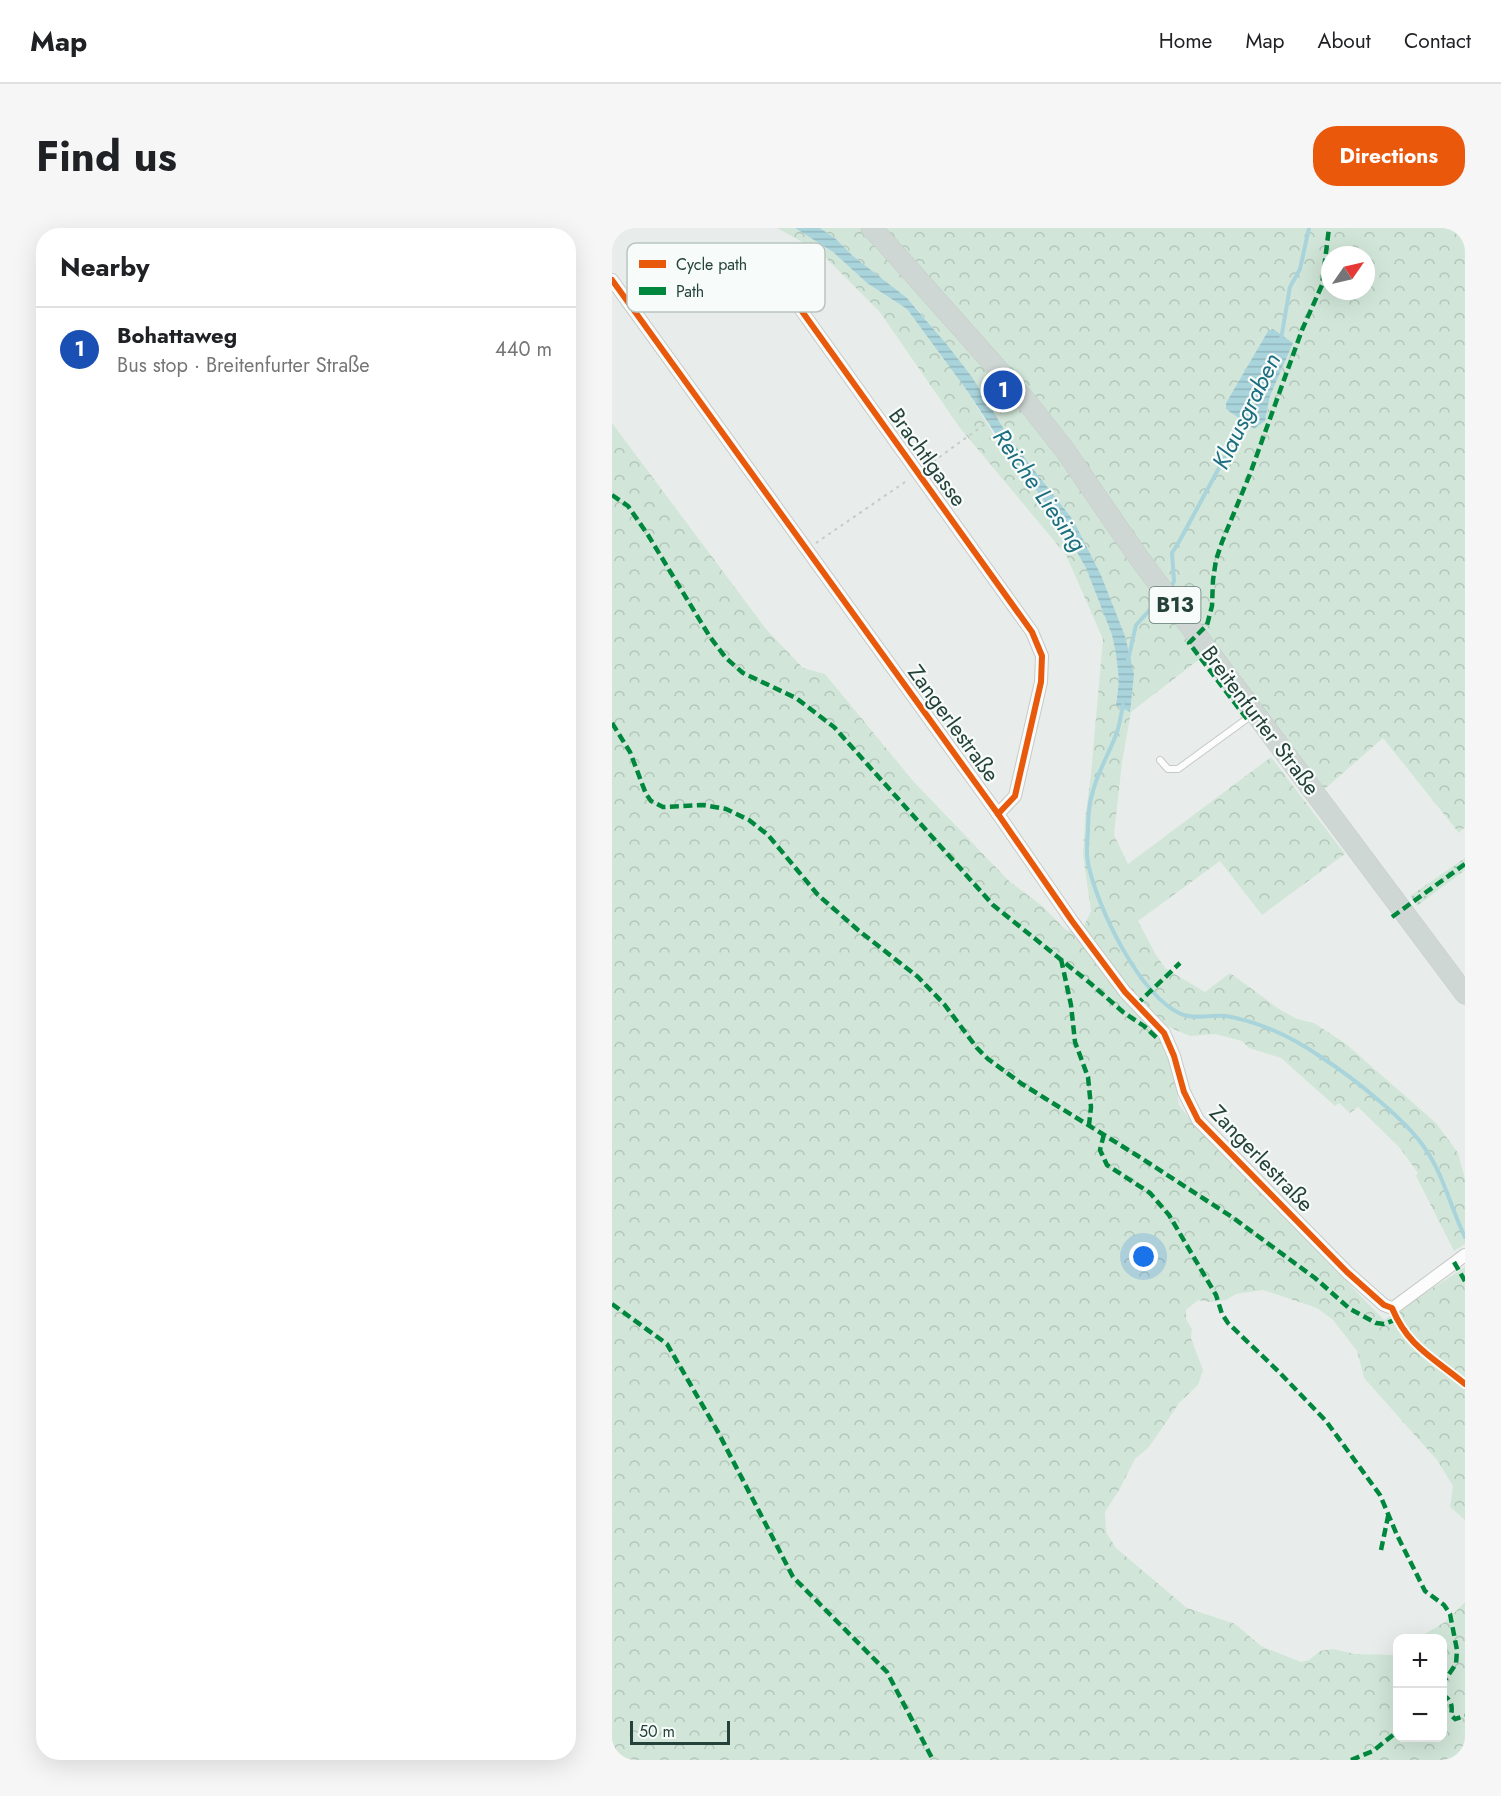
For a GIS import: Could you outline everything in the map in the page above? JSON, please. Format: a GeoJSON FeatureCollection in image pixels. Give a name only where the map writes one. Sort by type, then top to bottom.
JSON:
{"type":"FeatureCollection","features":[{"type":"Feature","properties":{"kind":"main road","name":"Breitenfurter Straße"},"geometry":{"type":"LineString","coordinates":[[871,228],[1027,402],[1057,440],[1139,558],[1465,994]]}},
{"type":"Feature","properties":{"kind":"street","name":"Zangerlestraße"},"geometry":{"type":"LineString","coordinates":[[612,280],[627,301]]}},
{"type":"Feature","properties":{"kind":"street","name":"Zangerlestraße"},"geometry":{"type":"LineString","coordinates":[[635,312],[998,814],[1072,921],[1125,992],[1164,1033],[1174,1056],[1184,1092],[1198,1120],[1347,1272],[1384,1305],[1392,1308],[1462,1257]]}},
{"type":"Feature","properties":{"kind":"street","name":"Brachtlgasse"},"geometry":{"type":"LineString","coordinates":[[802,312],[1032,632],[1042,656],[1041,682],[1015,796],[998,814]]}},
{"type":"Feature","properties":{"kind":"lane"},"geometry":{"type":"LineString","coordinates":[[1160,760],[1168,770],[1178,769],[1255,713]]}},
{"type":"Feature","properties":{"kind":"path"},"geometry":{"type":"LineString","coordinates":[[807,550],[1012,404]]}},
{"type":"Feature","properties":{"kind":"green space"},"geometry":{"type":"Polygon","coordinates":[[[777,228],[795,228],[819,243],[804,243],[777,228]]]}},
{"type":"Feature","properties":{"kind":"green space"},"geometry":{"type":"Polygon","coordinates":[[[820,228],[1465,228],[1465,827],[1459,833],[1383,738],[1327,787],[1320,790],[1214,648],[1131,712],[1122,762],[1114,835],[1128,864],[1271,757],[1345,854],[1262,915],[1220,861],[1138,921],[1165,968],[1205,992],[1230,973],[1279,1009],[1297,1019],[1314,1023],[1346,1044],[1436,1123],[1458,1153],[1465,1179],[1465,1244],[1454,1251],[1416,1176],[1418,1173],[1400,1148],[1358,1107],[1350,1113],[1339,1103],[1335,1106],[1281,1058],[1249,1048],[1242,1041],[1215,1034],[1190,1036],[1164,1025],[1134,996],[1084,926],[1091,911],[1083,855],[1085,819],[1103,639],[1066,555],[960,428],[879,311],[825,257],[825,247],[867,283],[907,309],[968,392],[1000,445],[1037,491],[1066,533],[1086,568],[1112,635],[1119,681],[1116,705],[1127,649],[1125,636],[1101,575],[1073,521],[1010,439],[972,377],[919,311],[907,298],[820,228]],[[1268,331],[1226,403],[1226,409],[1254,429],[1265,421],[1270,396],[1293,343],[1268,331]]]}},
{"type":"Feature","properties":{"kind":"green space"},"geometry":{"type":"Polygon","coordinates":[[[612,423],[766,629],[803,668],[825,674],[914,782],[1009,881],[1041,905],[1065,929],[1074,933],[1121,997],[1161,1041],[1173,1067],[1179,1105],[1194,1124],[1384,1320],[1465,1267],[1465,1520],[1450,1507],[1453,1486],[1437,1460],[1364,1378],[1357,1351],[1333,1320],[1317,1308],[1263,1290],[1236,1294],[1226,1300],[1209,1302],[1198,1300],[1186,1310],[1186,1319],[1192,1329],[1191,1338],[1203,1370],[1198,1385],[1180,1402],[1149,1447],[1135,1459],[1105,1512],[1106,1532],[1116,1548],[1187,1608],[1235,1624],[1261,1646],[1301,1662],[1309,1660],[1320,1651],[1333,1649],[1355,1654],[1393,1654],[1393,1742],[1447,1742],[1447,1634],[1425,1634],[1445,1622],[1465,1602],[1465,1760],[612,1760],[612,423]]]}},
{"type":"Feature","properties":{"kind":"green space"},"geometry":{"type":"Polygon","coordinates":[[[1465,858],[1465,870],[1417,906],[1410,896],[1465,858]]]}},
{"type":"Feature","properties":{"kind":"water"},"geometry":{"type":"Polygon","coordinates":[[[795,228],[820,228],[907,298],[972,377],[1010,439],[1073,520],[1101,575],[1125,636],[1134,674],[1130,712],[1116,705],[1119,681],[1112,635],[1086,568],[1066,533],[1037,491],[1019,470],[968,392],[907,309],[867,283],[825,247],[825,243],[819,243],[795,228]]]}},
{"type":"Feature","properties":{"kind":"water"},"geometry":{"type":"Polygon","coordinates":[[[1273,329],[1293,343],[1270,396],[1265,421],[1254,429],[1226,409],[1226,403],[1268,331],[1273,329]]]}},
{"type":"Feature","properties":{"kind":"waterway","name":"Klausgraben"},"geometry":{"type":"LineString","coordinates":[[1281,339],[1290,287],[1300,269],[1309,228]]}},
{"type":"Feature","properties":{"kind":"waterway","name":"Klausgraben"},"geometry":{"type":"LineString","coordinates":[[1171,588],[1174,581],[1172,553],[1226,455],[1241,415]]}},
{"type":"Feature","properties":{"kind":"waterway","name":"Klausgraben"},"geometry":{"type":"LineString","coordinates":[[1128,660],[1136,625],[1158,601]]}},
{"type":"Feature","properties":{"kind":"waterway","name":"Reiche Liesing"},"geometry":{"type":"LineString","coordinates":[[1123,705],[1117,732],[1092,796],[1087,855],[1100,902],[1135,969],[1165,1004],[1181,1014],[1192,1017],[1226,1016],[1264,1026],[1310,1050],[1363,1087],[1393,1113],[1426,1150],[1438,1171],[1465,1237]]}},
{"type":"Feature","properties":{"kind":"marked path"},"geometry":{"type":"LineString","coordinates":[[1247,719],[1189,643],[1207,625],[1212,606],[1216,560],[1222,542],[1250,474],[1302,330],[1322,285],[1329,228]]}},
{"type":"Feature","properties":{"kind":"marked path"},"geometry":{"type":"LineString","coordinates":[[612,495],[628,506],[710,637],[726,658],[743,673],[796,698],[834,727],[993,905],[1157,1038]]}},
{"type":"Feature","properties":{"kind":"marked path"},"geometry":{"type":"LineString","coordinates":[[612,723],[630,752],[646,794],[651,801],[663,807],[703,805],[726,809],[749,820],[768,835],[818,895],[918,977],[944,1004],[988,1059],[1022,1084],[1232,1217],[1315,1278],[1350,1309],[1376,1323],[1384,1324],[1397,1319]]}},
{"type":"Feature","properties":{"kind":"marked path"},"geometry":{"type":"LineString","coordinates":[[1392,917],[1465,864]]}},
{"type":"Feature","properties":{"kind":"marked path"},"geometry":{"type":"LineString","coordinates":[[1061,959],[1071,1005],[1075,1042],[1088,1077],[1091,1107],[1089,1125]]}},
{"type":"Feature","properties":{"kind":"marked path"},"geometry":{"type":"LineString","coordinates":[[1136,1005],[1180,963]]}},
{"type":"Feature","properties":{"kind":"marked path"},"geometry":{"type":"LineString","coordinates":[[1104,1134],[1100,1150],[1107,1165],[1150,1193],[1169,1215],[1216,1295],[1222,1314],[1228,1323],[1326,1421],[1380,1495],[1425,1591],[1444,1605],[1450,1614],[1457,1650],[1456,1664],[1447,1677]]}},
{"type":"Feature","properties":{"kind":"marked path"},"geometry":{"type":"LineString","coordinates":[[1454,1262],[1465,1281]]}},
{"type":"Feature","properties":{"kind":"marked path"},"geometry":{"type":"LineString","coordinates":[[612,1304],[667,1344],[718,1432],[793,1577],[887,1672],[933,1760]]}},
{"type":"Feature","properties":{"kind":"marked path"},"geometry":{"type":"LineString","coordinates":[[1381,1550],[1389,1512]]}},
{"type":"Feature","properties":{"kind":"marked path"},"geometry":{"type":"LineString","coordinates":[[1447,1698],[1451,1703],[1451,1715],[1455,1719],[1465,1716]]}},
{"type":"Feature","properties":{"kind":"marked path"},"geometry":{"type":"LineString","coordinates":[[1351,1760],[1373,1751],[1393,1735]]}},
{"type":"Feature","properties":{"kind":"cycle path"},"geometry":{"type":"LineString","coordinates":[[612,280],[627,301]]}},
{"type":"Feature","properties":{"kind":"cycle path"},"geometry":{"type":"LineString","coordinates":[[635,312],[998,814],[1072,921],[1125,992],[1164,1033],[1174,1056],[1184,1092],[1198,1120],[1347,1272],[1384,1305],[1392,1308],[1406,1333],[1423,1351],[1465,1384]]}},
{"type":"Feature","properties":{"kind":"cycle path"},"geometry":{"type":"LineString","coordinates":[[802,312],[1032,632],[1042,656],[1041,682],[1015,796],[998,814]]}},
{"type":"Feature","properties":{"kind":"place","name":"Bohattaweg"},"geometry":{"type":"Point","coordinates":[1003,390]}}]}
